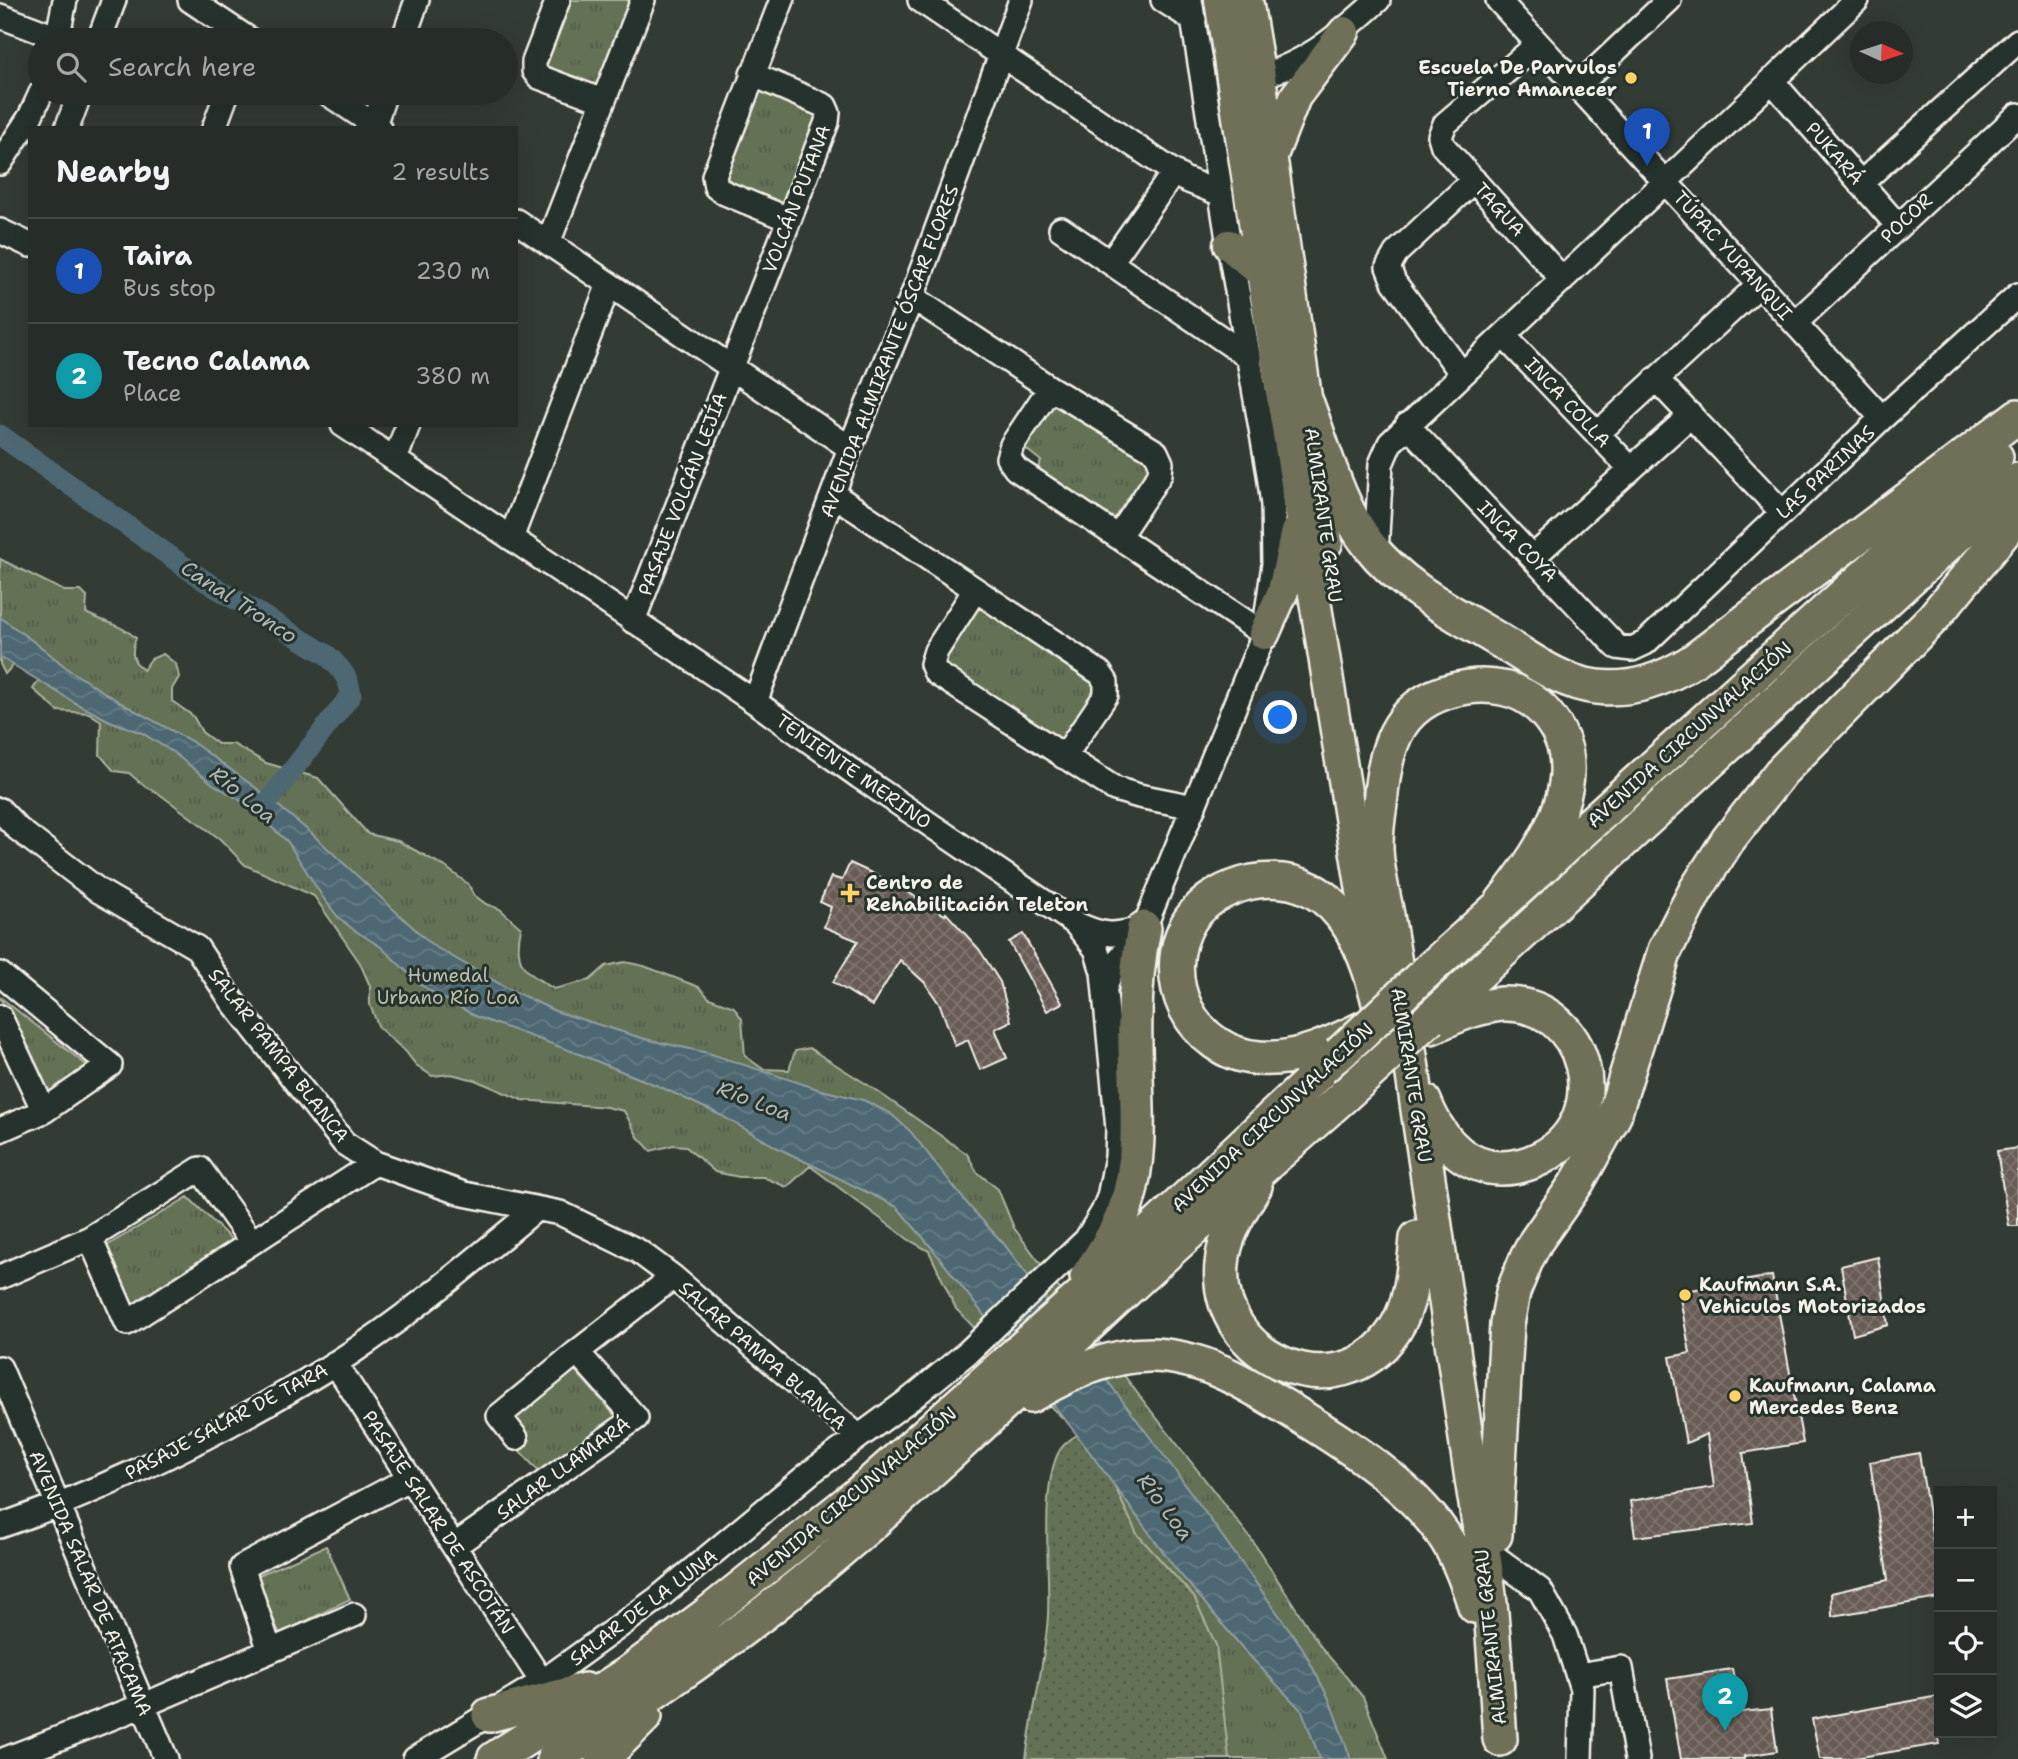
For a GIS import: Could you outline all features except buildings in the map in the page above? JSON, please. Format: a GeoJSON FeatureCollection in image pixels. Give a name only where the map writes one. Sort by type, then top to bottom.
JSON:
{"type":"FeatureCollection","features":[{"type":"Feature","properties":{"kind":"highway"},"geometry":{"type":"LineString","coordinates":[[1307,404],[1348,511],[1376,553],[1418,590],[1558,676],[1598,687],[1640,685],[1673,673],[1703,654],[2018,415]]}},
{"type":"Feature","properties":{"kind":"highway","name":"AVENIDA CIRCUNVALACIÓN"},"geometry":{"type":"LineString","coordinates":[[494,1759],[627,1674],[782,1557],[857,1495],[1008,1391],[1059,1316],[1099,1270],[1338,1048],[2018,436]]}},
{"type":"Feature","properties":{"kind":"highway","name":"AVENIDA CIRCUNVALACIÓN"},"geometry":{"type":"LineString","coordinates":[[554,1759],[732,1638],[827,1562],[981,1427],[1099,1270],[1274,1158],[1345,1095],[1420,1038],[2018,480]]}},
{"type":"Feature","properties":{"kind":"highway"},"geometry":{"type":"LineString","coordinates":[[1484,1612],[1494,1556],[1505,1346],[1513,1292],[1536,1241],[1578,1181],[1614,1116],[1665,950],[1682,914],[1728,840],[1770,786],[1934,617],[2018,515]]}},
{"type":"Feature","properties":{"kind":"highway"},"geometry":{"type":"LineString","coordinates":[[1376,846],[1384,765],[1388,749],[1402,723],[1422,704],[1447,692],[1485,686],[1513,691],[1537,705],[1555,728],[1561,741],[1566,778],[1562,803],[1548,837],[1502,902]]}},
{"type":"Feature","properties":{"kind":"highway","name":"ALMIRANTE GRAU"},"geometry":{"type":"LineString","coordinates":[[1376,846],[1417,1238],[1484,1612]]}},
{"type":"Feature","properties":{"kind":"highway"},"geometry":{"type":"LineString","coordinates":[[1338,1048],[1259,1058],[1230,1052],[1199,1030],[1183,1005],[1176,969],[1184,931],[1201,907],[1227,889],[1261,881],[1292,884],[1309,889],[1323,896],[1343,915],[1393,1001]]}},
{"type":"Feature","properties":{"kind":"highway"},"geometry":{"type":"LineString","coordinates":[[1099,1270],[1125,1210],[1136,1168],[1139,1126],[1135,1013],[1138,957],[1144,928]]}},
{"type":"Feature","properties":{"kind":"highway","name":"ALMIRANTE GRAU"},"geometry":{"type":"LineString","coordinates":[[1393,1001],[1420,1038],[1484,1612],[1502,1749]]}},
{"type":"Feature","properties":{"kind":"highway"},"geometry":{"type":"LineString","coordinates":[[1493,1005],[1516,1005],[1540,1011],[1560,1026],[1580,1058],[1585,1073],[1583,1111],[1559,1147],[1535,1161],[1510,1168],[1477,1163],[1458,1153],[1441,1133],[1428,1110],[1420,1038],[1461,1014],[1493,1005]]}},
{"type":"Feature","properties":{"kind":"highway"},"geometry":{"type":"LineString","coordinates":[[1274,1158],[1255,1185],[1234,1225],[1222,1266],[1224,1296],[1238,1327],[1256,1347],[1273,1360],[1299,1370],[1326,1372],[1352,1368],[1375,1353],[1394,1331],[1404,1310],[1412,1283],[1417,1238]]}},
{"type":"Feature","properties":{"kind":"highway"},"geometry":{"type":"LineString","coordinates":[[1008,1391],[1062,1378],[1101,1363],[1135,1356],[1170,1356],[1205,1365],[1236,1379],[1353,1449],[1379,1468],[1410,1497],[1441,1532],[1484,1612]]}},
{"type":"Feature","properties":{"kind":"highway"},"geometry":{"type":"LineString","coordinates":[[489,1716],[578,1692],[627,1674]]}},
{"type":"Feature","properties":{"kind":"highway"},"geometry":{"type":"LineString","coordinates":[[602,1759],[681,1674]]}},
{"type":"Feature","properties":{"kind":"main road","name":"ALMIRANTE GRAU"},"geometry":{"type":"LineString","coordinates":[[1220,0],[1271,156],[1321,508],[1376,846]]}},
{"type":"Feature","properties":{"kind":"main road","name":"ALMIRANTE GRAU"},"geometry":{"type":"LineString","coordinates":[[1247,0],[1247,81],[1262,273],[1298,497],[1393,1001]]}},
{"type":"Feature","properties":{"kind":"main road"},"geometry":{"type":"LineString","coordinates":[[1271,156],[1295,97],[1344,32]]}},
{"type":"Feature","properties":{"kind":"main road"},"geometry":{"type":"LineString","coordinates":[[1229,246],[1262,273]]}},
{"type":"Feature","properties":{"kind":"main road"},"geometry":{"type":"LineString","coordinates":[[1264,634],[1290,568],[1298,521],[1298,497]]}},
{"type":"Feature","properties":{"kind":"street"},"geometry":{"type":"LineString","coordinates":[[59,28],[65,0]]}},
{"type":"Feature","properties":{"kind":"street"},"geometry":{"type":"LineString","coordinates":[[104,28],[114,0]]}},
{"type":"Feature","properties":{"kind":"street"},"geometry":{"type":"LineString","coordinates":[[190,0],[231,28]]}},
{"type":"Feature","properties":{"kind":"street"},"geometry":{"type":"LineString","coordinates":[[407,28],[417,0]]}},
{"type":"Feature","properties":{"kind":"street"},"geometry":{"type":"LineString","coordinates":[[558,0],[534,62],[534,71],[539,77],[603,101]]}},
{"type":"Feature","properties":{"kind":"street"},"geometry":{"type":"LineString","coordinates":[[548,243],[643,0]]}},
{"type":"Feature","properties":{"kind":"street"},"geometry":{"type":"LineString","coordinates":[[782,0],[714,176],[716,187],[725,193],[788,219]]}},
{"type":"Feature","properties":{"kind":"street"},"geometry":{"type":"LineString","coordinates":[[920,0],[1174,172],[1200,187],[1221,194]]}},
{"type":"Feature","properties":{"kind":"street","name":"AVENIDA ALMIRANTE ÓSCAR FLORES"},"geometry":{"type":"LineString","coordinates":[[755,702],[850,448],[912,297],[1021,0]]}},
{"type":"Feature","properties":{"kind":"street"},"geometry":{"type":"LineString","coordinates":[[1105,988],[1112,968],[1144,928],[1264,634],[1274,564],[1269,474],[1229,246],[1192,10],[1163,0]]}},
{"type":"Feature","properties":{"kind":"street"},"geometry":{"type":"LineString","coordinates":[[1247,81],[1295,65],[1344,32],[1378,0]]}},
{"type":"Feature","properties":{"kind":"street","name":"TÚPAC YUPANQUI"},"geometry":{"type":"LineString","coordinates":[[1497,0],[1882,418]]}},
{"type":"Feature","properties":{"kind":"street"},"geometry":{"type":"LineString","coordinates":[[1577,86],[1669,0]]}},
{"type":"Feature","properties":{"kind":"street"},"geometry":{"type":"LineString","coordinates":[[1376,553],[1381,464],[1390,443],[1857,0]]}},
{"type":"Feature","properties":{"kind":"street"},"geometry":{"type":"LineString","coordinates":[[0,16],[30,28]]}},
{"type":"Feature","properties":{"kind":"street"},"geometry":{"type":"LineString","coordinates":[[1861,183],[2018,41]]}},
{"type":"Feature","properties":{"kind":"street","name":"TAGUA"},"geometry":{"type":"LineString","coordinates":[[1538,44],[1445,124],[1440,136],[1443,146],[1563,280]]}},
{"type":"Feature","properties":{"kind":"street","name":"VOLCÁN PUTANA"},"geometry":{"type":"LineString","coordinates":[[730,366],[828,114],[825,106],[752,74]]}},
{"type":"Feature","properties":{"kind":"street","name":"PUKARÁ"},"geometry":{"type":"LineString","coordinates":[[1771,80],[1898,226]]}},
{"type":"Feature","properties":{"kind":"street"},"geometry":{"type":"LineString","coordinates":[[0,163],[36,105]]}},
{"type":"Feature","properties":{"kind":"street"},"geometry":{"type":"LineString","coordinates":[[68,126],[76,105]]}},
{"type":"Feature","properties":{"kind":"street"},"geometry":{"type":"LineString","coordinates":[[215,126],[223,105]]}},
{"type":"Feature","properties":{"kind":"street"},"geometry":{"type":"LineString","coordinates":[[344,105],[374,126]]}},
{"type":"Feature","properties":{"kind":"street"},"geometry":{"type":"LineString","coordinates":[[375,126],[381,105]]}},
{"type":"Feature","properties":{"kind":"street","name":"POCOR"},"geometry":{"type":"LineString","coordinates":[[1795,323],[2018,115]]}},
{"type":"Feature","properties":{"kind":"street"},"geometry":{"type":"LineString","coordinates":[[1111,262],[1174,172]]}},
{"type":"Feature","properties":{"kind":"street"},"geometry":{"type":"LineString","coordinates":[[1462,374],[1394,282],[1388,267],[1396,253],[1474,180]]}},
{"type":"Feature","properties":{"kind":"street"},"geometry":{"type":"LineString","coordinates":[[518,222],[850,448]]}},
{"type":"Feature","properties":{"kind":"street"},"geometry":{"type":"LineString","coordinates":[[1061,229],[1250,358]]}},
{"type":"Feature","properties":{"kind":"street"},"geometry":{"type":"LineString","coordinates":[[0,231],[28,238]]}},
{"type":"Feature","properties":{"kind":"street"},"geometry":{"type":"LineString","coordinates":[[511,538],[609,284]]}},
{"type":"Feature","properties":{"kind":"street"},"geometry":{"type":"LineString","coordinates":[[1597,433],[1760,284]]}},
{"type":"Feature","properties":{"kind":"street","name":"LAS PARINAS"},"geometry":{"type":"LineString","coordinates":[[1632,649],[1645,643],[1882,418],[2018,295]]}},
{"type":"Feature","properties":{"kind":"street"},"geometry":{"type":"LineString","coordinates":[[912,297],[1050,388],[1156,452],[1161,463],[1160,474],[1118,537]]}},
{"type":"Feature","properties":{"kind":"street","name":"INCA COLLA"},"geometry":{"type":"LineString","coordinates":[[1504,336],[1631,469]]}},
{"type":"Feature","properties":{"kind":"street","name":"PASAJE VOLCÁN LEJÍA"},"geometry":{"type":"LineString","coordinates":[[633,621],[730,366]]}},
{"type":"Feature","properties":{"kind":"street"},"geometry":{"type":"LineString","coordinates":[[1656,379],[1782,512]]}},
{"type":"Feature","properties":{"kind":"street"},"geometry":{"type":"LineString","coordinates":[[1050,388],[1012,445],[1008,458],[1016,469],[1264,634]]}},
{"type":"Feature","properties":{"kind":"street"},"geometry":{"type":"LineString","coordinates":[[1533,558],[1691,415]]}},
{"type":"Feature","properties":{"kind":"street","name":"INCA COYA"},"geometry":{"type":"LineString","coordinates":[[1407,425],[1617,647],[1632,649]]}},
{"type":"Feature","properties":{"kind":"street","name":"TENIENTE MERINO"},"geometry":{"type":"LineString","coordinates":[[346,427],[755,702],[1075,923],[1096,949],[1105,988],[1118,1129],[1114,1179],[1103,1212],[1086,1240],[1099,1270],[968,1352]]}},
{"type":"Feature","properties":{"kind":"street"},"geometry":{"type":"LineString","coordinates":[[395,460],[407,427]]}},
{"type":"Feature","properties":{"kind":"street"},"geometry":{"type":"LineString","coordinates":[[834,495],[1100,673],[1106,682],[1106,695],[1064,757]]}},
{"type":"Feature","properties":{"kind":"street"},"geometry":{"type":"LineString","coordinates":[[975,590],[936,651],[932,664],[936,673],[1115,789],[1194,807]]}},
{"type":"Feature","properties":{"kind":"street","name":"SALAR PAMPA BLANCA"},"geometry":{"type":"LineString","coordinates":[[1,815],[99,891],[197,948],[232,1001],[344,1143],[375,1163],[464,1194],[560,1213],[627,1246],[673,1278],[858,1436]]}},
{"type":"Feature","properties":{"kind":"street"},"geometry":{"type":"LineString","coordinates":[[1075,923],[1113,936],[1144,928]]}},
{"type":"Feature","properties":{"kind":"street"},"geometry":{"type":"LineString","coordinates":[[0,974],[110,1065],[44,1111],[0,1130]]}},
{"type":"Feature","properties":{"kind":"street"},"geometry":{"type":"LineString","coordinates":[[0,1017],[44,1111]]}},
{"type":"Feature","properties":{"kind":"street"},"geometry":{"type":"LineString","coordinates":[[90,1238],[128,1324],[375,1163]]}},
{"type":"Feature","properties":{"kind":"street"},"geometry":{"type":"LineString","coordinates":[[0,1277],[90,1238],[200,1169],[253,1242]]}},
{"type":"Feature","properties":{"kind":"street","name":"PASAJE SALAR DE TARA"},"geometry":{"type":"LineString","coordinates":[[0,1526],[58,1505],[216,1430],[335,1363],[445,1283],[536,1209]]}},
{"type":"Feature","properties":{"kind":"street"},"geometry":{"type":"LineString","coordinates":[[516,1438],[499,1416],[673,1278]]}},
{"type":"Feature","properties":{"kind":"street","name":"SALAR LLAMARÁ"},"geometry":{"type":"LineString","coordinates":[[454,1546],[636,1418],[577,1352]]}},
{"type":"Feature","properties":{"kind":"street","name":"SALAR DE LA LUNA"},"geometry":{"type":"LineString","coordinates":[[415,1759],[542,1682],[657,1600],[811,1472],[968,1352]]}},
{"type":"Feature","properties":{"kind":"street","name":"PASAJE SALAR DE ASCOTÁN"},"geometry":{"type":"LineString","coordinates":[[335,1363],[542,1682]]}},
{"type":"Feature","properties":{"kind":"street","name":"AVENIDA SALAR DE ATACAMA"},"geometry":{"type":"LineString","coordinates":[[0,1368],[166,1759]]}},
{"type":"Feature","properties":{"kind":"street"},"geometry":{"type":"LineString","coordinates":[[270,1651],[242,1567],[410,1478]]}},
{"type":"Feature","properties":{"kind":"street"},"geometry":{"type":"LineString","coordinates":[[1494,1556],[1541,1590],[1565,1635],[1582,1689],[1580,1759]]}},
{"type":"Feature","properties":{"kind":"street"},"geometry":{"type":"LineString","coordinates":[[0,1746],[5,1759],[144,1706],[354,1615]]}},
{"type":"Feature","properties":{"kind":"street"},"geometry":{"type":"LineString","coordinates":[[1578,1675],[1621,1668],[1637,1759]]}},
{"type":"Feature","properties":{"kind":"green space"},"geometry":{"type":"Polygon","coordinates":[[[567,0],[631,0],[598,88],[542,66],[567,0]]]}},
{"type":"Feature","properties":{"kind":"green space"},"geometry":{"type":"Polygon","coordinates":[[[760,89],[824,116],[787,208],[722,181],[760,89]]]}},
{"type":"Feature","properties":{"kind":"green space"},"geometry":{"type":"Polygon","coordinates":[[[1046,394],[1147,460],[1150,481],[1125,518],[1106,522],[1035,474],[1041,461],[1015,440],[1046,394]]]}},
{"type":"Feature","properties":{"kind":"green space","name":"Humedal Urbano Río Loa"},"geometry":{"type":"Polygon","coordinates":[[[0,559],[64,591],[81,591],[87,597],[86,613],[119,627],[136,638],[133,656],[143,670],[151,659],[163,654],[176,664],[179,677],[172,689],[172,701],[193,716],[202,732],[218,744],[233,744],[266,763],[318,778],[368,834],[398,841],[444,866],[468,884],[474,895],[486,904],[500,909],[521,928],[520,959],[528,972],[544,983],[554,989],[590,980],[606,966],[625,962],[644,966],[699,987],[709,998],[734,1007],[742,1019],[745,1056],[763,1069],[789,1070],[795,1051],[809,1048],[868,1085],[967,1154],[977,1172],[998,1189],[1014,1228],[1252,1540],[1321,1647],[1363,1697],[1388,1759],[1229,1759],[1216,1645],[1194,1597],[1137,1534],[1097,1449],[1053,1409],[956,1309],[929,1251],[909,1240],[810,1166],[787,1187],[763,1177],[739,1177],[715,1172],[685,1146],[673,1145],[651,1151],[638,1137],[624,1111],[522,1100],[475,1080],[451,1074],[432,1076],[416,1065],[406,1052],[379,1028],[370,1005],[370,986],[360,963],[314,896],[245,865],[220,839],[158,793],[144,786],[129,773],[114,771],[100,755],[101,721],[89,713],[58,711],[33,689],[40,678],[17,661],[5,674],[0,664],[0,559]]]}},
{"type":"Feature","properties":{"kind":"green space"},"geometry":{"type":"Polygon","coordinates":[[[977,605],[1102,685],[1064,745],[938,665],[977,605]]]}},
{"type":"Feature","properties":{"kind":"green space"},"geometry":{"type":"Polygon","coordinates":[[[0,997],[90,1068],[46,1098],[0,997]]]}},
{"type":"Feature","properties":{"kind":"green space"},"geometry":{"type":"Polygon","coordinates":[[[188,1197],[234,1242],[131,1309],[105,1247],[188,1197]]]}},
{"type":"Feature","properties":{"kind":"green space"},"geometry":{"type":"Polygon","coordinates":[[[574,1369],[617,1418],[542,1475],[519,1450],[530,1440],[512,1418],[574,1369]]]}},
{"type":"Feature","properties":{"kind":"green space"},"geometry":{"type":"Polygon","coordinates":[[[1077,1435],[1320,1759],[1026,1759],[1048,1615],[1047,1513],[1051,1474],[1060,1451],[1077,1435]]]}},
{"type":"Feature","properties":{"kind":"green space"},"geometry":{"type":"Polygon","coordinates":[[[326,1546],[350,1599],[280,1634],[254,1577],[326,1546]]]}},
{"type":"Feature","properties":{"kind":"water","name":"Río Loa"},"geometry":{"type":"Polygon","coordinates":[[[0,617],[69,670],[121,703],[191,741],[263,793],[311,833],[432,945],[507,988],[555,1011],[645,1039],[708,1053],[821,1090],[863,1100],[890,1113],[910,1131],[970,1207],[1004,1244],[1171,1465],[1302,1647],[1329,1699],[1351,1759],[1320,1759],[1302,1711],[1245,1651],[1175,1568],[1077,1435],[897,1207],[663,1088],[477,1017],[422,986],[381,947],[338,917],[287,841],[243,802],[142,733],[77,704],[0,657],[0,617]]]}},
{"type":"Feature","properties":{"kind":"waterway","name":"Canal Tronco"},"geometry":{"type":"LineString","coordinates":[[0,435],[202,579],[327,655],[343,673],[351,695],[264,807]]}},
{"type":"Feature","properties":{"kind":"place","name":"Escuela De Parvulos Tierno Amanecer"},"geometry":{"type":"Point","coordinates":[1631,78]}},
{"type":"Feature","properties":{"kind":"place","name":"Taira"},"geometry":{"type":"Point","coordinates":[1647,166]}},
{"type":"Feature","properties":{"kind":"place","name":"Centro de Rehabilitación Teleton"},"geometry":{"type":"Point","coordinates":[850,893]}},
{"type":"Feature","properties":{"kind":"place","name":"Kaufmann S.A. Vehiculos Motorizados"},"geometry":{"type":"Point","coordinates":[1685,1295]}},
{"type":"Feature","properties":{"kind":"place","name":"Kaufmann, Calama Mercedes Benz"},"geometry":{"type":"Point","coordinates":[1735,1396]}},
{"type":"Feature","properties":{"kind":"place","name":"Tecno Calama"},"geometry":{"type":"Point","coordinates":[1725,1731]}}]}
